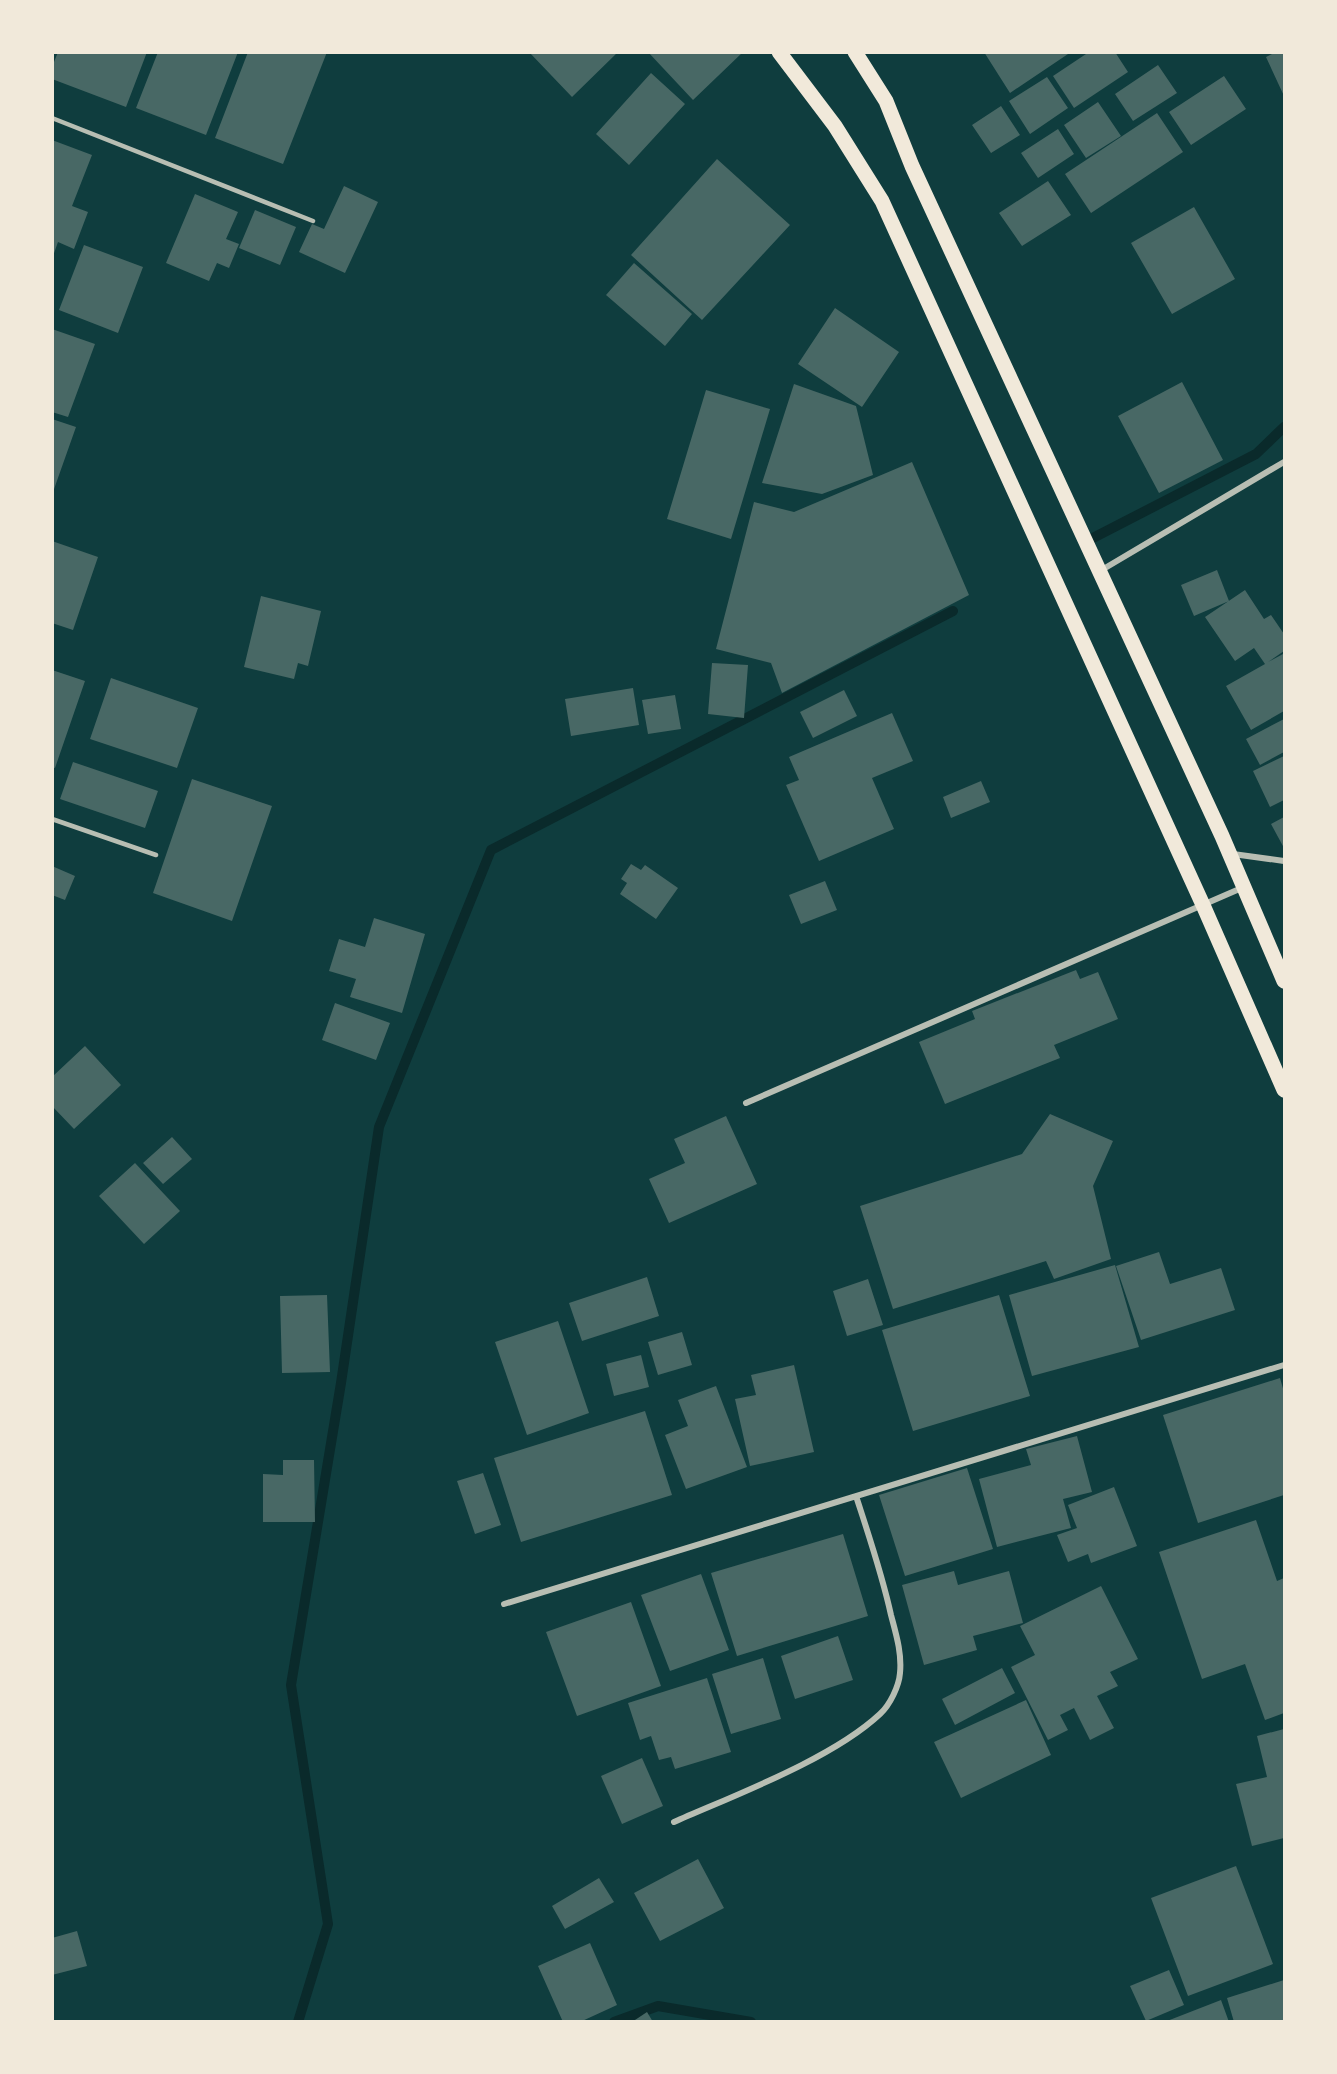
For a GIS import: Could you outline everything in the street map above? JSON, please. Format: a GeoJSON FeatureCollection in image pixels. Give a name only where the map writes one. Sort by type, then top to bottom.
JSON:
{"type":"FeatureCollection","features":[{"type":"Feature","properties":{"kind":"main road"},"geometry":{"type":"LineString","coordinates":[[779,52],[835,126],[882,201],[1203,905],[1284,1090]]}},
{"type":"Feature","properties":{"kind":"main road"},"geometry":{"type":"LineString","coordinates":[[855,52],[886,101],[912,166],[1100,571],[1244,887],[1284,981]]}},
{"type":"Feature","properties":{"kind":"street"},"geometry":{"type":"LineString","coordinates":[[1100,571],[1284,462]]}},
{"type":"Feature","properties":{"kind":"street"},"geometry":{"type":"LineString","coordinates":[[1229,854],[1284,861]]}},
{"type":"Feature","properties":{"kind":"street"},"geometry":{"type":"LineString","coordinates":[[746,1103],[1244,887]]}},
{"type":"Feature","properties":{"kind":"street"},"geometry":{"type":"LineString","coordinates":[[504,1604],[1284,1365]]}},
{"type":"Feature","properties":{"kind":"street"},"geometry":{"type":"LineString","coordinates":[[674,1822],[780,1774],[839,1743],[882,1713],[896,1690],[900,1676],[900,1654],[880,1568],[856,1496]]}},
{"type":"Feature","properties":{"kind":"lane"},"geometry":{"type":"LineString","coordinates":[[52,118],[314,221]]}},
{"type":"Feature","properties":{"kind":"lane"},"geometry":{"type":"LineString","coordinates":[[52,819],[156,855]]}},
{"type":"Feature","properties":{"kind":"building"},"geometry":{"type":"Polygon","coordinates":[[[58,52],[147,52],[126,107],[52,79],[52,67],[58,52]]]}},
{"type":"Feature","properties":{"kind":"building"},"geometry":{"type":"Polygon","coordinates":[[[158,52],[238,52],[206,135],[136,108],[158,52]]]}},
{"type":"Feature","properties":{"kind":"building"},"geometry":{"type":"Polygon","coordinates":[[[248,52],[327,52],[283,164],[215,138],[248,52]]]}},
{"type":"Feature","properties":{"kind":"building"},"geometry":{"type":"Polygon","coordinates":[[[529,52],[618,52],[572,97],[529,52]]]}},
{"type":"Feature","properties":{"kind":"building"},"geometry":{"type":"Polygon","coordinates":[[[648,52],[743,52],[693,100],[648,52]]]}},
{"type":"Feature","properties":{"kind":"building"},"geometry":{"type":"Polygon","coordinates":[[[984,52],[1071,52],[1010,93],[984,52]]]}},
{"type":"Feature","properties":{"kind":"building"},"geometry":{"type":"Polygon","coordinates":[[[1089,52],[1115,52],[1128,72],[1074,108],[1053,76],[1089,52]]]}},
{"type":"Feature","properties":{"kind":"building"},"geometry":{"type":"Polygon","coordinates":[[[1276,52],[1284,52],[1284,96],[1266,57],[1276,52]]]}},
{"type":"Feature","properties":{"kind":"building"},"geometry":{"type":"Polygon","coordinates":[[[1158,65],[1177,93],[1133,121],[1115,94],[1158,65]]]}},
{"type":"Feature","properties":{"kind":"building"},"geometry":{"type":"Polygon","coordinates":[[[651,73],[685,104],[629,165],[596,134],[651,73]]]}},
{"type":"Feature","properties":{"kind":"building"},"geometry":{"type":"Polygon","coordinates":[[[1224,76],[1246,109],[1191,145],[1169,112],[1224,76]]]}},
{"type":"Feature","properties":{"kind":"building"},"geometry":{"type":"Polygon","coordinates":[[[1047,77],[1068,108],[1030,134],[1009,101],[1047,77]]]}},
{"type":"Feature","properties":{"kind":"building"},"geometry":{"type":"Polygon","coordinates":[[[1098,102],[1121,136],[1086,158],[1064,125],[1098,102]]]}},
{"type":"Feature","properties":{"kind":"building"},"geometry":{"type":"Polygon","coordinates":[[[1001,106],[1020,135],[991,153],[972,125],[1001,106]]]}},
{"type":"Feature","properties":{"kind":"building"},"geometry":{"type":"Polygon","coordinates":[[[1157,113],[1183,152],[1091,213],[1065,174],[1157,113]]]}},
{"type":"Feature","properties":{"kind":"building"},"geometry":{"type":"Polygon","coordinates":[[[1058,129],[1074,154],[1038,178],[1021,153],[1058,129]]]}},
{"type":"Feature","properties":{"kind":"building"},"geometry":{"type":"Polygon","coordinates":[[[52,140],[92,155],[72,206],[88,212],[74,249],[58,242],[53,256],[52,140]]]}},
{"type":"Feature","properties":{"kind":"building"},"geometry":{"type":"Polygon","coordinates":[[[717,159],[790,225],[702,320],[631,255],[717,159]]]}},
{"type":"Feature","properties":{"kind":"building"},"geometry":{"type":"Polygon","coordinates":[[[1048,181],[1071,215],[1022,246],[999,213],[1048,181]]]}},
{"type":"Feature","properties":{"kind":"building"},"geometry":{"type":"Polygon","coordinates":[[[344,186],[378,202],[345,273],[299,252],[312,224],[324,229],[344,186]]]}},
{"type":"Feature","properties":{"kind":"building"},"geometry":{"type":"Polygon","coordinates":[[[195,194],[238,212],[226,239],[239,244],[229,268],[217,263],[209,281],[166,263],[195,194]]]}},
{"type":"Feature","properties":{"kind":"building"},"geometry":{"type":"Polygon","coordinates":[[[1194,207],[1235,279],[1172,314],[1131,243],[1194,207]]]}},
{"type":"Feature","properties":{"kind":"building"},"geometry":{"type":"Polygon","coordinates":[[[255,210],[296,227],[280,265],[239,248],[255,210]]]}},
{"type":"Feature","properties":{"kind":"building"},"geometry":{"type":"Polygon","coordinates":[[[84,245],[143,267],[118,333],[59,310],[84,245]]]}},
{"type":"Feature","properties":{"kind":"building"},"geometry":{"type":"Polygon","coordinates":[[[634,263],[692,314],[665,346],[606,295],[634,263]]]}},
{"type":"Feature","properties":{"kind":"building"},"geometry":{"type":"Polygon","coordinates":[[[835,308],[899,352],[862,407],[798,364],[835,308]]]}},
{"type":"Feature","properties":{"kind":"building"},"geometry":{"type":"Polygon","coordinates":[[[52,329],[95,344],[68,417],[52,412],[52,329]]]}},
{"type":"Feature","properties":{"kind":"building"},"geometry":{"type":"Polygon","coordinates":[[[1182,382],[1223,460],[1159,493],[1118,416],[1182,382]]]}},
{"type":"Feature","properties":{"kind":"building"},"geometry":{"type":"Polygon","coordinates":[[[794,384],[856,406],[873,475],[822,494],[762,483],[794,384]]]}},
{"type":"Feature","properties":{"kind":"building"},"geometry":{"type":"Polygon","coordinates":[[[706,390],[770,409],[731,539],[667,519],[706,390]]]}},
{"type":"Feature","properties":{"kind":"building"},"geometry":{"type":"Polygon","coordinates":[[[52,419],[76,427],[53,492],[52,492],[52,419]]]}},
{"type":"Feature","properties":{"kind":"building"},"geometry":{"type":"Polygon","coordinates":[[[912,462],[969,595],[782,693],[771,663],[716,649],[754,502],[794,512],[912,462]]]}},
{"type":"Feature","properties":{"kind":"building"},"geometry":{"type":"Polygon","coordinates":[[[52,541],[98,557],[73,630],[52,623],[52,541]]]}},
{"type":"Feature","properties":{"kind":"building"},"geometry":{"type":"Polygon","coordinates":[[[1217,570],[1229,601],[1194,616],[1181,585],[1217,570]]]}},
{"type":"Feature","properties":{"kind":"building"},"geometry":{"type":"Polygon","coordinates":[[[1245,590],[1264,619],[1271,615],[1284,634],[1284,651],[1268,662],[1283,654],[1284,656],[1284,711],[1251,730],[1226,686],[1265,664],[1254,648],[1235,661],[1205,617],[1245,590]]]}},
{"type":"Feature","properties":{"kind":"building"},"geometry":{"type":"Polygon","coordinates":[[[261,596],[321,611],[308,666],[298,663],[294,679],[244,667],[261,596]]]}},
{"type":"Feature","properties":{"kind":"building"},"geometry":{"type":"Polygon","coordinates":[[[712,663],[748,665],[744,718],[708,714],[712,663]]]}},
{"type":"Feature","properties":{"kind":"building"},"geometry":{"type":"Polygon","coordinates":[[[52,670],[85,681],[55,768],[52,767],[52,670]]]}},
{"type":"Feature","properties":{"kind":"building"},"geometry":{"type":"Polygon","coordinates":[[[111,678],[198,708],[177,768],[90,739],[111,678]]]}},
{"type":"Feature","properties":{"kind":"building"},"geometry":{"type":"Polygon","coordinates":[[[633,688],[639,725],[571,736],[565,699],[633,688]]]}},
{"type":"Feature","properties":{"kind":"building"},"geometry":{"type":"Polygon","coordinates":[[[844,690],[857,716],[813,738],[800,712],[844,690]]]}},
{"type":"Feature","properties":{"kind":"building"},"geometry":{"type":"Polygon","coordinates":[[[675,695],[681,729],[648,734],[642,700],[675,695]]]}},
{"type":"Feature","properties":{"kind":"building"},"geometry":{"type":"Polygon","coordinates":[[[892,713],[913,761],[872,778],[894,829],[819,861],[786,785],[799,780],[789,757],[892,713]]]}},
{"type":"Feature","properties":{"kind":"building"},"geometry":{"type":"Polygon","coordinates":[[[1284,719],[1284,752],[1260,765],[1246,739],[1284,719]]]}},
{"type":"Feature","properties":{"kind":"building"},"geometry":{"type":"Polygon","coordinates":[[[1284,756],[1284,800],[1270,807],[1253,771],[1284,756]]]}},
{"type":"Feature","properties":{"kind":"building"},"geometry":{"type":"Polygon","coordinates":[[[73,762],[158,791],[145,828],[60,799],[73,762]]]}},
{"type":"Feature","properties":{"kind":"building"},"geometry":{"type":"Polygon","coordinates":[[[192,779],[272,806],[232,921],[153,893],[192,779]]]}},
{"type":"Feature","properties":{"kind":"building"},"geometry":{"type":"Polygon","coordinates":[[[981,781],[990,802],[951,818],[943,797],[981,781]]]}},
{"type":"Feature","properties":{"kind":"building"},"geometry":{"type":"Polygon","coordinates":[[[1284,817],[1284,848],[1271,824],[1284,817]]]}},
{"type":"Feature","properties":{"kind":"building"},"geometry":{"type":"Polygon","coordinates":[[[631,864],[641,870],[645,865],[678,888],[656,919],[620,894],[627,883],[621,879],[631,864]]]}},
{"type":"Feature","properties":{"kind":"building"},"geometry":{"type":"Polygon","coordinates":[[[52,866],[75,876],[65,900],[52,895],[52,866]]]}},
{"type":"Feature","properties":{"kind":"building"},"geometry":{"type":"Polygon","coordinates":[[[825,881],[837,910],[801,924],[789,895],[825,881]]]}},
{"type":"Feature","properties":{"kind":"building"},"geometry":{"type":"Polygon","coordinates":[[[374,918],[425,934],[402,1013],[350,997],[356,979],[329,971],[339,939],[365,947],[374,918]]]}},
{"type":"Feature","properties":{"kind":"building"},"geometry":{"type":"Polygon","coordinates":[[[1076,970],[1080,979],[1098,972],[1118,1019],[1054,1045],[1060,1058],[945,1104],[919,1042],[975,1019],[972,1011],[1076,970]]]}},
{"type":"Feature","properties":{"kind":"building"},"geometry":{"type":"Polygon","coordinates":[[[335,1003],[390,1023],[376,1060],[322,1040],[335,1003]]]}},
{"type":"Feature","properties":{"kind":"building"},"geometry":{"type":"Polygon","coordinates":[[[85,1046],[121,1085],[74,1129],[52,1106],[52,1077],[85,1046]]]}},
{"type":"Feature","properties":{"kind":"building"},"geometry":{"type":"Polygon","coordinates":[[[1050,1114],[1113,1141],[1093,1186],[1111,1259],[1054,1279],[1046,1261],[893,1309],[860,1206],[1022,1154],[1050,1114]]]}},
{"type":"Feature","properties":{"kind":"building"},"geometry":{"type":"Polygon","coordinates":[[[726,1116],[757,1184],[669,1223],[649,1179],[685,1163],[674,1139],[726,1116]]]}},
{"type":"Feature","properties":{"kind":"building"},"geometry":{"type":"Polygon","coordinates":[[[172,1137],[192,1159],[163,1184],[143,1163],[172,1137]]]}},
{"type":"Feature","properties":{"kind":"building"},"geometry":{"type":"Polygon","coordinates":[[[135,1163],[180,1211],[144,1244],[99,1196],[135,1163]]]}},
{"type":"Feature","properties":{"kind":"building"},"geometry":{"type":"Polygon","coordinates":[[[1159,1252],[1170,1284],[1221,1268],[1235,1310],[1141,1340],[1116,1266],[1159,1252]]]}},
{"type":"Feature","properties":{"kind":"building"},"geometry":{"type":"Polygon","coordinates":[[[1115,1265],[1139,1347],[1032,1376],[1009,1295],[1115,1265]]]}},
{"type":"Feature","properties":{"kind":"building"},"geometry":{"type":"Polygon","coordinates":[[[647,1277],[659,1316],[582,1341],[569,1303],[647,1277]]]}},
{"type":"Feature","properties":{"kind":"building"},"geometry":{"type":"Polygon","coordinates":[[[868,1279],[883,1325],[847,1336],[833,1291],[868,1279]]]}},
{"type":"Feature","properties":{"kind":"building"},"geometry":{"type":"Polygon","coordinates":[[[327,1295],[330,1372],[282,1373],[280,1296],[327,1295]]]}},
{"type":"Feature","properties":{"kind":"building"},"geometry":{"type":"Polygon","coordinates":[[[999,1295],[1030,1396],[913,1431],[882,1330],[999,1295]]]}},
{"type":"Feature","properties":{"kind":"building"},"geometry":{"type":"Polygon","coordinates":[[[558,1321],[589,1413],[527,1435],[495,1342],[558,1321]]]}},
{"type":"Feature","properties":{"kind":"building"},"geometry":{"type":"Polygon","coordinates":[[[682,1332],[692,1365],[658,1375],[648,1342],[682,1332]]]}},
{"type":"Feature","properties":{"kind":"building"},"geometry":{"type":"Polygon","coordinates":[[[641,1355],[649,1387],[614,1396],[606,1364],[641,1355]]]}},
{"type":"Feature","properties":{"kind":"building"},"geometry":{"type":"Polygon","coordinates":[[[794,1365],[814,1452],[750,1466],[735,1399],[756,1395],[751,1375],[794,1365]]]}},
{"type":"Feature","properties":{"kind":"building"},"geometry":{"type":"Polygon","coordinates":[[[1280,1378],[1284,1392],[1284,1495],[1198,1523],[1163,1415],[1280,1378]]]}},
{"type":"Feature","properties":{"kind":"building"},"geometry":{"type":"Polygon","coordinates":[[[716,1386],[747,1467],[686,1489],[665,1435],[688,1426],[678,1400],[716,1386]]]}},
{"type":"Feature","properties":{"kind":"building"},"geometry":{"type":"Polygon","coordinates":[[[645,1411],[672,1495],[521,1542],[494,1458],[645,1411]]]}},
{"type":"Feature","properties":{"kind":"building"},"geometry":{"type":"Polygon","coordinates":[[[1077,1436],[1092,1492],[1063,1499],[1071,1528],[997,1547],[979,1479],[1031,1465],[1026,1449],[1077,1436]]]}},
{"type":"Feature","properties":{"kind":"building"},"geometry":{"type":"Polygon","coordinates":[[[283,1460],[314,1460],[315,1522],[263,1522],[263,1474],[283,1475],[283,1460]]]}},
{"type":"Feature","properties":{"kind":"building"},"geometry":{"type":"Polygon","coordinates":[[[967,1468],[993,1549],[905,1576],[879,1495],[967,1468]]]}},
{"type":"Feature","properties":{"kind":"building"},"geometry":{"type":"Polygon","coordinates":[[[483,1473],[501,1525],[475,1534],[457,1481],[483,1473]]]}},
{"type":"Feature","properties":{"kind":"building"},"geometry":{"type":"Polygon","coordinates":[[[1114,1487],[1137,1546],[1091,1563],[1088,1554],[1068,1562],[1057,1535],[1077,1528],[1068,1505],[1114,1487]]]}},
{"type":"Feature","properties":{"kind":"building"},"geometry":{"type":"Polygon","coordinates":[[[1256,1520],[1277,1581],[1284,1578],[1284,1713],[1265,1720],[1245,1664],[1202,1679],[1159,1552],[1256,1520]]]}},
{"type":"Feature","properties":{"kind":"building"},"geometry":{"type":"Polygon","coordinates":[[[843,1534],[868,1616],[737,1656],[711,1573],[843,1534]]]}},
{"type":"Feature","properties":{"kind":"building"},"geometry":{"type":"Polygon","coordinates":[[[954,1571],[958,1585],[1009,1571],[1023,1623],[973,1636],[977,1650],[924,1665],[902,1585],[954,1571]]]}},
{"type":"Feature","properties":{"kind":"building"},"geometry":{"type":"Polygon","coordinates":[[[701,1574],[729,1650],[670,1671],[641,1595],[701,1574]]]}},
{"type":"Feature","properties":{"kind":"building"},"geometry":{"type":"Polygon","coordinates":[[[1101,1586],[1138,1659],[1110,1672],[1118,1686],[1097,1696],[1114,1728],[1090,1740],[1074,1708],[1060,1715],[1068,1730],[1048,1740],[1011,1667],[1035,1655],[1020,1626],[1101,1586]]]}},
{"type":"Feature","properties":{"kind":"building"},"geometry":{"type":"Polygon","coordinates":[[[631,1602],[661,1686],[577,1716],[546,1632],[631,1602]]]}},
{"type":"Feature","properties":{"kind":"building"},"geometry":{"type":"Polygon","coordinates":[[[838,1636],[853,1680],[795,1699],[781,1656],[838,1636]]]}},
{"type":"Feature","properties":{"kind":"building"},"geometry":{"type":"Polygon","coordinates":[[[763,1658],[781,1719],[731,1734],[712,1674],[763,1658]]]}},
{"type":"Feature","properties":{"kind":"building"},"geometry":{"type":"Polygon","coordinates":[[[1002,1668],[1015,1693],[955,1725],[942,1699],[1002,1668]]]}},
{"type":"Feature","properties":{"kind":"building"},"geometry":{"type":"Polygon","coordinates":[[[707,1678],[731,1752],[675,1769],[671,1757],[659,1760],[651,1736],[640,1740],[628,1703],[707,1678]]]}},
{"type":"Feature","properties":{"kind":"building"},"geometry":{"type":"Polygon","coordinates":[[[1026,1700],[1051,1755],[961,1798],[934,1742],[1026,1700]]]}},
{"type":"Feature","properties":{"kind":"building"},"geometry":{"type":"Polygon","coordinates":[[[1284,1729],[1284,1838],[1252,1846],[1236,1784],[1267,1777],[1257,1736],[1284,1729]]]}},
{"type":"Feature","properties":{"kind":"building"},"geometry":{"type":"Polygon","coordinates":[[[642,1758],[663,1806],[622,1824],[601,1776],[642,1758]]]}},
{"type":"Feature","properties":{"kind":"building"},"geometry":{"type":"Polygon","coordinates":[[[698,1859],[724,1908],[660,1941],[634,1893],[698,1859]]]}},
{"type":"Feature","properties":{"kind":"building"},"geometry":{"type":"Polygon","coordinates":[[[1236,1866],[1273,1964],[1188,1996],[1151,1898],[1236,1866]]]}},
{"type":"Feature","properties":{"kind":"building"},"geometry":{"type":"Polygon","coordinates":[[[599,1878],[614,1902],[565,1929],[552,1906],[599,1878]]]}},
{"type":"Feature","properties":{"kind":"building"},"geometry":{"type":"Polygon","coordinates":[[[77,1931],[87,1966],[52,1975],[52,1938],[77,1931]]]}},
{"type":"Feature","properties":{"kind":"building"},"geometry":{"type":"Polygon","coordinates":[[[590,1943],[617,2005],[580,2022],[563,2022],[538,1966],[590,1943]]]}},
{"type":"Feature","properties":{"kind":"building"},"geometry":{"type":"Polygon","coordinates":[[[1169,1970],[1184,2005],[1146,2021],[1130,1986],[1169,1970]]]}},
{"type":"Feature","properties":{"kind":"building"},"geometry":{"type":"Polygon","coordinates":[[[1284,1980],[1284,2022],[1234,2022],[1227,1998],[1284,1980]]]}},
{"type":"Feature","properties":{"kind":"building"},"geometry":{"type":"Polygon","coordinates":[[[1221,2000],[1229,2022],[1167,2022],[1167,2021],[1221,2000]]]}},
{"type":"Feature","properties":{"kind":"building"},"geometry":{"type":"Polygon","coordinates":[[[647,2012],[653,2022],[632,2022],[647,2012]]]}},
{"type":"Feature","properties":{"kind":"waterway"},"geometry":{"type":"LineString","coordinates":[[1089,540],[1256,454],[1284,427]]}},
{"type":"Feature","properties":{"kind":"waterway"},"geometry":{"type":"LineString","coordinates":[[298,2022],[328,1924],[291,1685],[341,1383],[379,1127],[491,850],[953,611]]}},
{"type":"Feature","properties":{"kind":"waterway"},"geometry":{"type":"LineString","coordinates":[[614,2022],[658,2006],[751,2022]]}}]}
